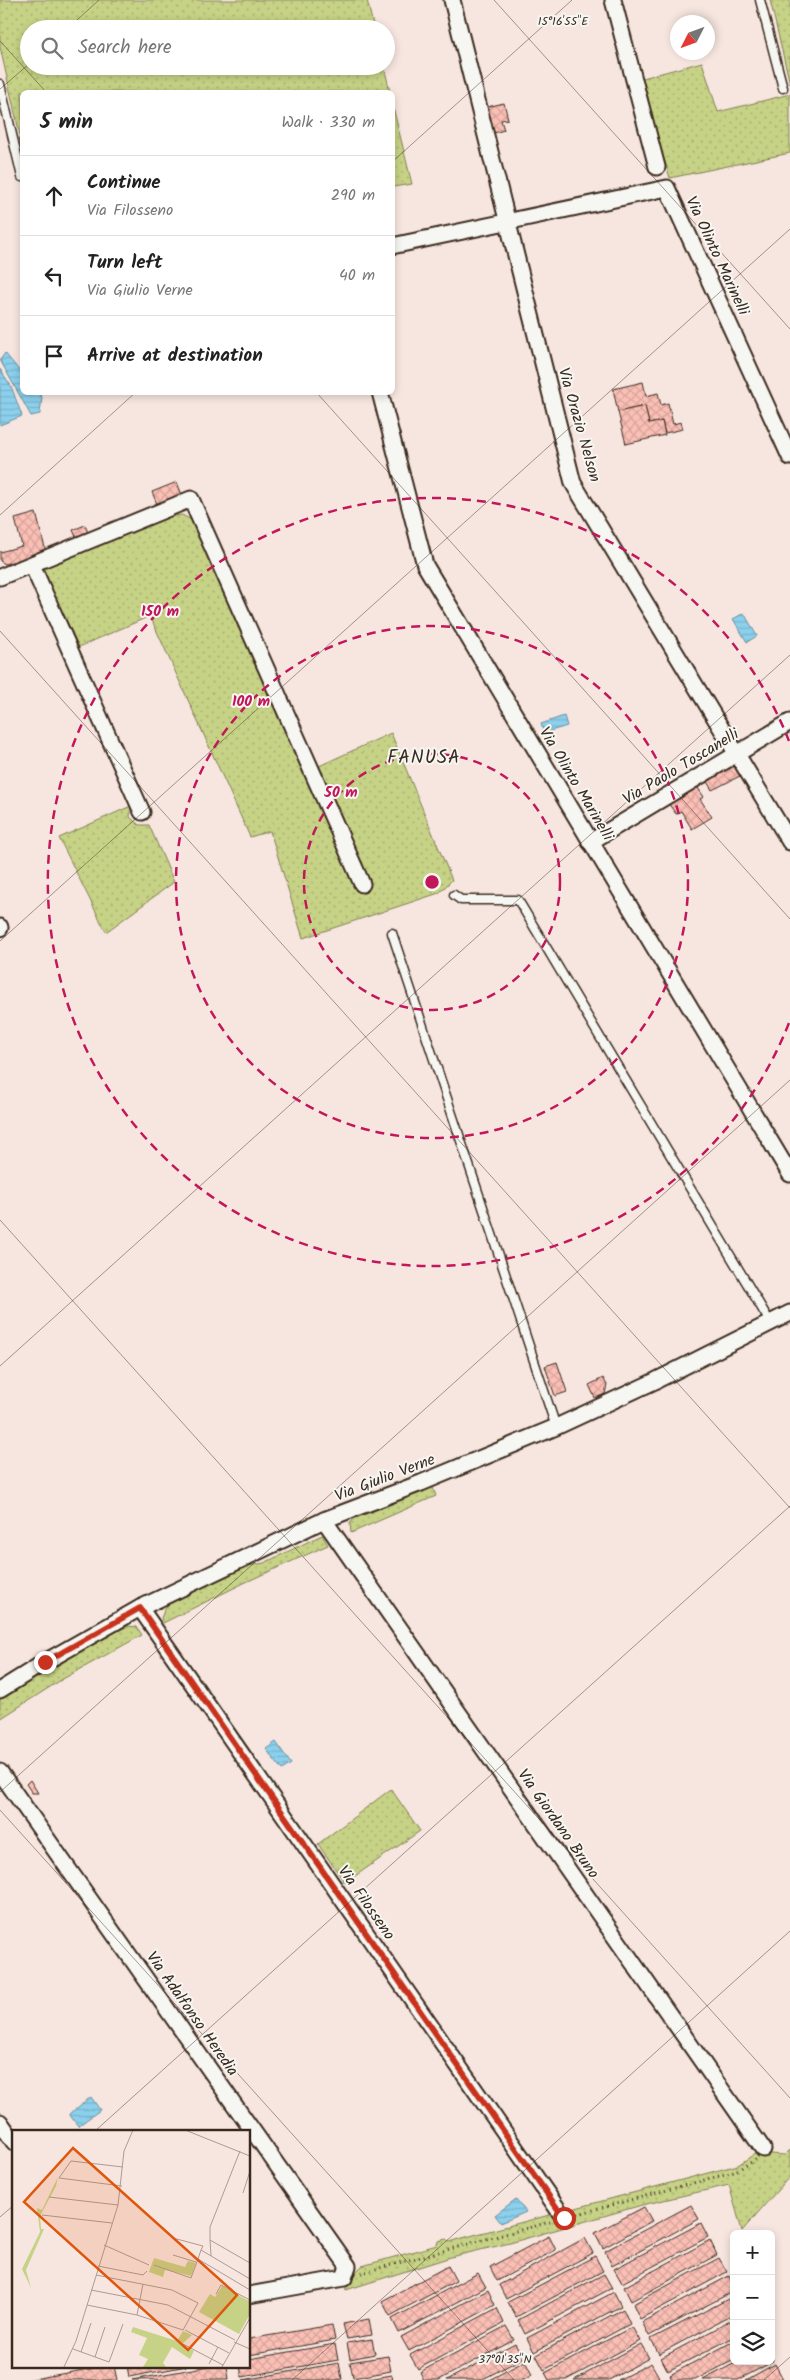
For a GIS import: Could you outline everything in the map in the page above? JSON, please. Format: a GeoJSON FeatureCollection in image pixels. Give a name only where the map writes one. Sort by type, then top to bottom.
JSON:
{"type":"FeatureCollection","features":[{"type":"Feature","properties":{"kind":"street","name":"Via Orazio Nelson"},"geometry":{"type":"LineString","coordinates":[[452,0],[574,482],[790,842]]}},
{"type":"Feature","properties":{"kind":"street"},"geometry":{"type":"LineString","coordinates":[[613,0],[657,167]]}},
{"type":"Feature","properties":{"kind":"street","name":"Via Olinto Marinelli"},"geometry":{"type":"LineString","coordinates":[[395,245],[667,188],[790,457]]}},
{"type":"Feature","properties":{"kind":"street","name":"Via Olinto Marinelli"},"geometry":{"type":"LineString","coordinates":[[381,395],[425,565],[790,1174]]}},
{"type":"Feature","properties":{"kind":"street"},"geometry":{"type":"LineString","coordinates":[[0,578],[191,499],[362,884]]}},
{"type":"Feature","properties":{"kind":"street"},"geometry":{"type":"LineString","coordinates":[[32,566],[142,812]]}},
{"type":"Feature","properties":{"kind":"street","name":"Via Paolo Toscanelli"},"geometry":{"type":"LineString","coordinates":[[590,842],[790,722]]}},
{"type":"Feature","properties":{"kind":"street","name":"Via Giulio Verne"},"geometry":{"type":"LineString","coordinates":[[0,1690],[140,1608],[324,1520],[421,1483],[556,1427],[656,1381],[790,1313]]}},
{"type":"Feature","properties":{"kind":"street","name":"Via Giordano Bruno"},"geometry":{"type":"LineString","coordinates":[[324,1520],[763,2149]]}},
{"type":"Feature","properties":{"kind":"street","name":"Via Filosseno"},"geometry":{"type":"LineString","coordinates":[[140,1608],[564,2218]]}},
{"type":"Feature","properties":{"kind":"street","name":"Via Adalfonso Heredia"},"geometry":{"type":"LineString","coordinates":[[0,1772],[348,2266],[344,2278],[250,2295]]}},
{"type":"Feature","properties":{"kind":"street"},"geometry":{"type":"LineString","coordinates":[[0,2122],[12,2139]]}},
{"type":"Feature","properties":{"kind":"lane"},"geometry":{"type":"LineString","coordinates":[[760,0],[783,88]]}},
{"type":"Feature","properties":{"kind":"lane"},"geometry":{"type":"LineString","coordinates":[[0,84],[20,169]]}},
{"type":"Feature","properties":{"kind":"lane"},"geometry":{"type":"LineString","coordinates":[[454,895],[461,900],[518,900],[770,1322]]}},
{"type":"Feature","properties":{"kind":"lane"},"geometry":{"type":"LineString","coordinates":[[392,933],[556,1427]]}},
{"type":"Feature","properties":{"kind":"green space"},"geometry":{"type":"Polygon","coordinates":[[[0,0],[367,0],[372,20],[20,20],[20,75],[386,75],[390,90],[20,90],[20,135],[0,47],[0,0]]]}},
{"type":"Feature","properties":{"kind":"green space"},"geometry":{"type":"Polygon","coordinates":[[[770,0],[790,0],[790,84],[770,0]]]}},
{"type":"Feature","properties":{"kind":"green space"},"geometry":{"type":"Polygon","coordinates":[[[702,62],[718,112],[790,94],[790,153],[670,178],[659,144],[643,78],[702,62]]]}},
{"type":"Feature","properties":{"kind":"green space"},"geometry":{"type":"Polygon","coordinates":[[[395,115],[412,184],[395,187],[395,115]]]}},
{"type":"Feature","properties":{"kind":"green space"},"geometry":{"type":"Polygon","coordinates":[[[182,515],[197,523],[358,891],[368,888],[317,771],[319,766],[391,733],[452,880],[439,893],[303,938],[270,831],[250,837],[150,616],[79,647],[41,568],[165,517],[182,515]]]}},
{"type":"Feature","properties":{"kind":"green space"},"geometry":{"type":"Polygon","coordinates":[[[131,806],[130,817],[139,825],[149,825],[174,882],[106,932],[59,838],[131,806]]]}},
{"type":"Feature","properties":{"kind":"green space"},"geometry":{"type":"Polygon","coordinates":[[[432,1485],[436,1496],[351,1533],[350,1523],[361,1513],[432,1485]]]}},
{"type":"Feature","properties":{"kind":"green space"},"geometry":{"type":"Polygon","coordinates":[[[322,1535],[328,1545],[246,1582],[163,1623],[161,1618],[169,1604],[244,1567],[264,1563],[322,1535]]]}},
{"type":"Feature","properties":{"kind":"green space"},"geometry":{"type":"Polygon","coordinates":[[[128,1626],[137,1627],[142,1635],[61,1680],[0,1719],[0,1699],[107,1636],[128,1626]]]}},
{"type":"Feature","properties":{"kind":"green space"},"geometry":{"type":"Polygon","coordinates":[[[391,1789],[420,1831],[345,1883],[318,1844],[391,1789]]]}},
{"type":"Feature","properties":{"kind":"green space"},"geometry":{"type":"Polygon","coordinates":[[[790,2150],[790,2176],[743,2230],[729,2185],[642,2205],[510,2243],[451,2257],[346,2290],[345,2282],[362,2266],[437,2245],[438,2241],[446,2239],[450,2242],[738,2165],[756,2153],[785,2155],[790,2150]]]}},
{"type":"Feature","properties":{"kind":"water"},"geometry":{"type":"Polygon","coordinates":[[[5,353],[20,372],[20,395],[40,395],[42,397],[40,414],[31,416],[0,360],[5,353]]]}},
{"type":"Feature","properties":{"kind":"water"},"geometry":{"type":"Polygon","coordinates":[[[0,369],[11,386],[22,416],[0,425],[0,369]]]}},
{"type":"Feature","properties":{"kind":"water"},"geometry":{"type":"Polygon","coordinates":[[[744,613],[757,636],[747,642],[733,619],[744,613]]]}},
{"type":"Feature","properties":{"kind":"water"},"geometry":{"type":"Polygon","coordinates":[[[564,716],[567,726],[544,733],[541,724],[564,716]]]}},
{"type":"Feature","properties":{"kind":"water"},"geometry":{"type":"Polygon","coordinates":[[[276,1742],[291,1764],[282,1770],[266,1749],[276,1742]]]}},
{"type":"Feature","properties":{"kind":"water"},"geometry":{"type":"Polygon","coordinates":[[[91,2097],[100,2110],[78,2126],[69,2114],[91,2097]]]}},
{"type":"Feature","properties":{"kind":"water"},"geometry":{"type":"Polygon","coordinates":[[[516,2199],[526,2212],[501,2223],[495,2215],[516,2199]]]}},
{"type":"Feature","properties":{"kind":"building"},"geometry":{"type":"Polygon","coordinates":[[[504,103],[508,119],[501,120],[504,130],[494,133],[487,107],[504,103]]]}},
{"type":"Feature","properties":{"kind":"building"},"geometry":{"type":"Polygon","coordinates":[[[643,382],[646,396],[658,393],[661,405],[668,403],[673,424],[681,422],[683,429],[665,433],[662,421],[649,424],[645,406],[618,412],[613,389],[643,382]]]}},
{"type":"Feature","properties":{"kind":"building"},"geometry":{"type":"Polygon","coordinates":[[[645,406],[649,424],[662,421],[665,435],[626,444],[618,412],[645,406]]]}},
{"type":"Feature","properties":{"kind":"building"},"geometry":{"type":"Polygon","coordinates":[[[177,482],[182,495],[157,504],[152,492],[177,482]]]}},
{"type":"Feature","properties":{"kind":"building"},"geometry":{"type":"Polygon","coordinates":[[[36,513],[46,552],[5,564],[0,561],[0,552],[22,546],[15,519],[36,513]]]}},
{"type":"Feature","properties":{"kind":"building"},"geometry":{"type":"Polygon","coordinates":[[[85,525],[88,533],[76,537],[73,530],[85,525]]]}},
{"type":"Feature","properties":{"kind":"building"},"geometry":{"type":"Polygon","coordinates":[[[735,762],[742,775],[712,790],[706,780],[735,762]]]}},
{"type":"Feature","properties":{"kind":"building"},"geometry":{"type":"Polygon","coordinates":[[[696,785],[704,797],[700,799],[712,817],[692,829],[681,811],[676,814],[668,803],[696,785]]]}},
{"type":"Feature","properties":{"kind":"building"},"geometry":{"type":"Polygon","coordinates":[[[557,1362],[567,1392],[555,1396],[545,1366],[557,1362]]]}},
{"type":"Feature","properties":{"kind":"building"},"geometry":{"type":"Polygon","coordinates":[[[603,1378],[607,1385],[605,1394],[595,1398],[589,1385],[603,1378]]]}},
{"type":"Feature","properties":{"kind":"building"},"geometry":{"type":"Polygon","coordinates":[[[30,1780],[38,1793],[32,1793],[26,1784],[30,1780]]]}},
{"type":"Feature","properties":{"kind":"building"},"geometry":{"type":"Polygon","coordinates":[[[691,2205],[699,2219],[612,2266],[605,2251],[691,2205]]]}},
{"type":"Feature","properties":{"kind":"building"},"geometry":{"type":"Polygon","coordinates":[[[644,2207],[652,2221],[603,2248],[595,2233],[644,2207]]]}},
{"type":"Feature","properties":{"kind":"building"},"geometry":{"type":"Polygon","coordinates":[[[701,2223],[708,2237],[622,2283],[614,2269],[701,2223]]]}},
{"type":"Feature","properties":{"kind":"building"},"geometry":{"type":"Polygon","coordinates":[[[549,2236],[556,2250],[497,2281],[490,2267],[549,2236]]]}},
{"type":"Feature","properties":{"kind":"building"},"geometry":{"type":"Polygon","coordinates":[[[585,2238],[593,2253],[506,2299],[499,2285],[585,2238]]]}},
{"type":"Feature","properties":{"kind":"building"},"geometry":{"type":"Polygon","coordinates":[[[710,2240],[717,2255],[631,2301],[624,2287],[710,2240]]]}},
{"type":"Feature","properties":{"kind":"building"},"geometry":{"type":"Polygon","coordinates":[[[595,2256],[603,2271],[516,2317],[508,2302],[595,2256]]]}},
{"type":"Feature","properties":{"kind":"building"},"geometry":{"type":"Polygon","coordinates":[[[719,2258],[727,2272],[640,2319],[633,2304],[719,2258]]]}},
{"type":"Feature","properties":{"kind":"building"},"geometry":{"type":"Polygon","coordinates":[[[448,2266],[456,2281],[390,2316],[382,2301],[448,2266]]]}},
{"type":"Feature","properties":{"kind":"building"},"geometry":{"type":"Polygon","coordinates":[[[478,2273],[486,2287],[399,2333],[392,2319],[478,2273]]]}},
{"type":"Feature","properties":{"kind":"building"},"geometry":{"type":"Polygon","coordinates":[[[604,2274],[612,2288],[525,2334],[518,2320],[604,2274]]]}},
{"type":"Feature","properties":{"kind":"building"},"geometry":{"type":"Polygon","coordinates":[[[729,2276],[730,2293],[649,2336],[642,2322],[729,2276]]]}},
{"type":"Feature","properties":{"kind":"building"},"geometry":{"type":"Polygon","coordinates":[[[488,2290],[495,2305],[409,2351],[401,2337],[488,2290]]]}},
{"type":"Feature","properties":{"kind":"building"},"geometry":{"type":"Polygon","coordinates":[[[614,2292],[621,2306],[534,2352],[527,2338],[614,2292]]]}},
{"type":"Feature","properties":{"kind":"building"},"geometry":{"type":"Polygon","coordinates":[[[730,2298],[730,2316],[659,2354],[651,2339],[730,2298]]]}},
{"type":"Feature","properties":{"kind":"building"},"geometry":{"type":"Polygon","coordinates":[[[497,2308],[504,2323],[418,2369],[410,2355],[497,2308]]]}},
{"type":"Feature","properties":{"kind":"building"},"geometry":{"type":"Polygon","coordinates":[[[623,2309],[630,2324],[544,2370],[536,2355],[623,2309]]]}},
{"type":"Feature","properties":{"kind":"building"},"geometry":{"type":"Polygon","coordinates":[[[369,2319],[372,2335],[347,2339],[343,2324],[369,2319]]]}},
{"type":"Feature","properties":{"kind":"building"},"geometry":{"type":"Polygon","coordinates":[[[730,2321],[730,2339],[668,2371],[661,2358],[730,2321]]]}},
{"type":"Feature","properties":{"kind":"building"},"geometry":{"type":"Polygon","coordinates":[[[332,2325],[335,2340],[250,2355],[250,2339],[332,2325]]]}},
{"type":"Feature","properties":{"kind":"building"},"geometry":{"type":"Polygon","coordinates":[[[506,2326],[514,2340],[439,2380],[424,2380],[420,2372],[506,2326]]]}},
{"type":"Feature","properties":{"kind":"building"},"geometry":{"type":"Polygon","coordinates":[[[632,2327],[640,2341],[566,2380],[549,2380],[545,2373],[632,2327]]]}},
{"type":"Feature","properties":{"kind":"building"},"geometry":{"type":"Polygon","coordinates":[[[372,2339],[375,2354],[350,2359],[347,2343],[372,2339]]]}},
{"type":"Feature","properties":{"kind":"building"},"geometry":{"type":"Polygon","coordinates":[[[730,2343],[730,2362],[695,2380],[672,2380],[670,2375],[730,2343]]]}},
{"type":"Feature","properties":{"kind":"building"},"geometry":{"type":"Polygon","coordinates":[[[335,2344],[338,2360],[242,2377],[240,2368],[250,2368],[250,2359],[335,2344]]]}},
{"type":"Feature","properties":{"kind":"building"},"geometry":{"type":"Polygon","coordinates":[[[515,2344],[523,2358],[481,2380],[447,2380],[515,2344]]]}},
{"type":"Feature","properties":{"kind":"building"},"geometry":{"type":"Polygon","coordinates":[[[641,2344],[649,2358],[609,2380],[574,2380],[641,2344]]]}},
{"type":"Feature","properties":{"kind":"building"},"geometry":{"type":"Polygon","coordinates":[[[388,2356],[391,2371],[353,2378],[350,2362],[388,2356]]]}},
{"type":"Feature","properties":{"kind":"building"},"geometry":{"type":"Polygon","coordinates":[[[525,2361],[532,2375],[524,2380],[489,2380],[525,2361]]]}},
{"type":"Feature","properties":{"kind":"building"},"geometry":{"type":"Polygon","coordinates":[[[339,2363],[342,2379],[243,2380],[339,2363]]]}},
{"type":"Feature","properties":{"kind":"building"},"geometry":{"type":"Polygon","coordinates":[[[651,2363],[659,2377],[653,2380],[618,2380],[651,2363]]]}},
{"type":"Feature","properties":{"kind":"building"},"geometry":{"type":"Polygon","coordinates":[[[775,2364],[783,2379],[746,2380],[775,2364]]]}},
{"type":"Feature","properties":{"kind":"building"},"geometry":{"type":"Polygon","coordinates":[[[731,2365],[766,2365],[738,2380],[703,2380],[731,2365]]]}},
{"type":"Feature","properties":{"kind":"building"},"geometry":{"type":"Polygon","coordinates":[[[94,2368],[114,2368],[117,2380],[28,2380],[94,2368]]]}},
{"type":"Feature","properties":{"kind":"building"},"geometry":{"type":"Polygon","coordinates":[[[127,2368],[176,2368],[129,2377],[127,2368]]]}},
{"type":"Feature","properties":{"kind":"building"},"geometry":{"type":"Polygon","coordinates":[[[198,2368],[227,2368],[229,2379],[132,2380],[198,2368]]]}},
{"type":"Feature","properties":{"kind":"building"},"geometry":{"type":"Polygon","coordinates":[[[392,2375],[393,2380],[362,2380],[392,2375]]]}},
{"type":"Feature","properties":{"kind":"district","name":"FANUSA"},"geometry":{"type":"Point","coordinates":[424,758]}},
{"type":"Feature","properties":{"kind":"route"},"geometry":{"type":"LineString","coordinates":[[45,1662],[140,1608],[564,2218]]}}]}
